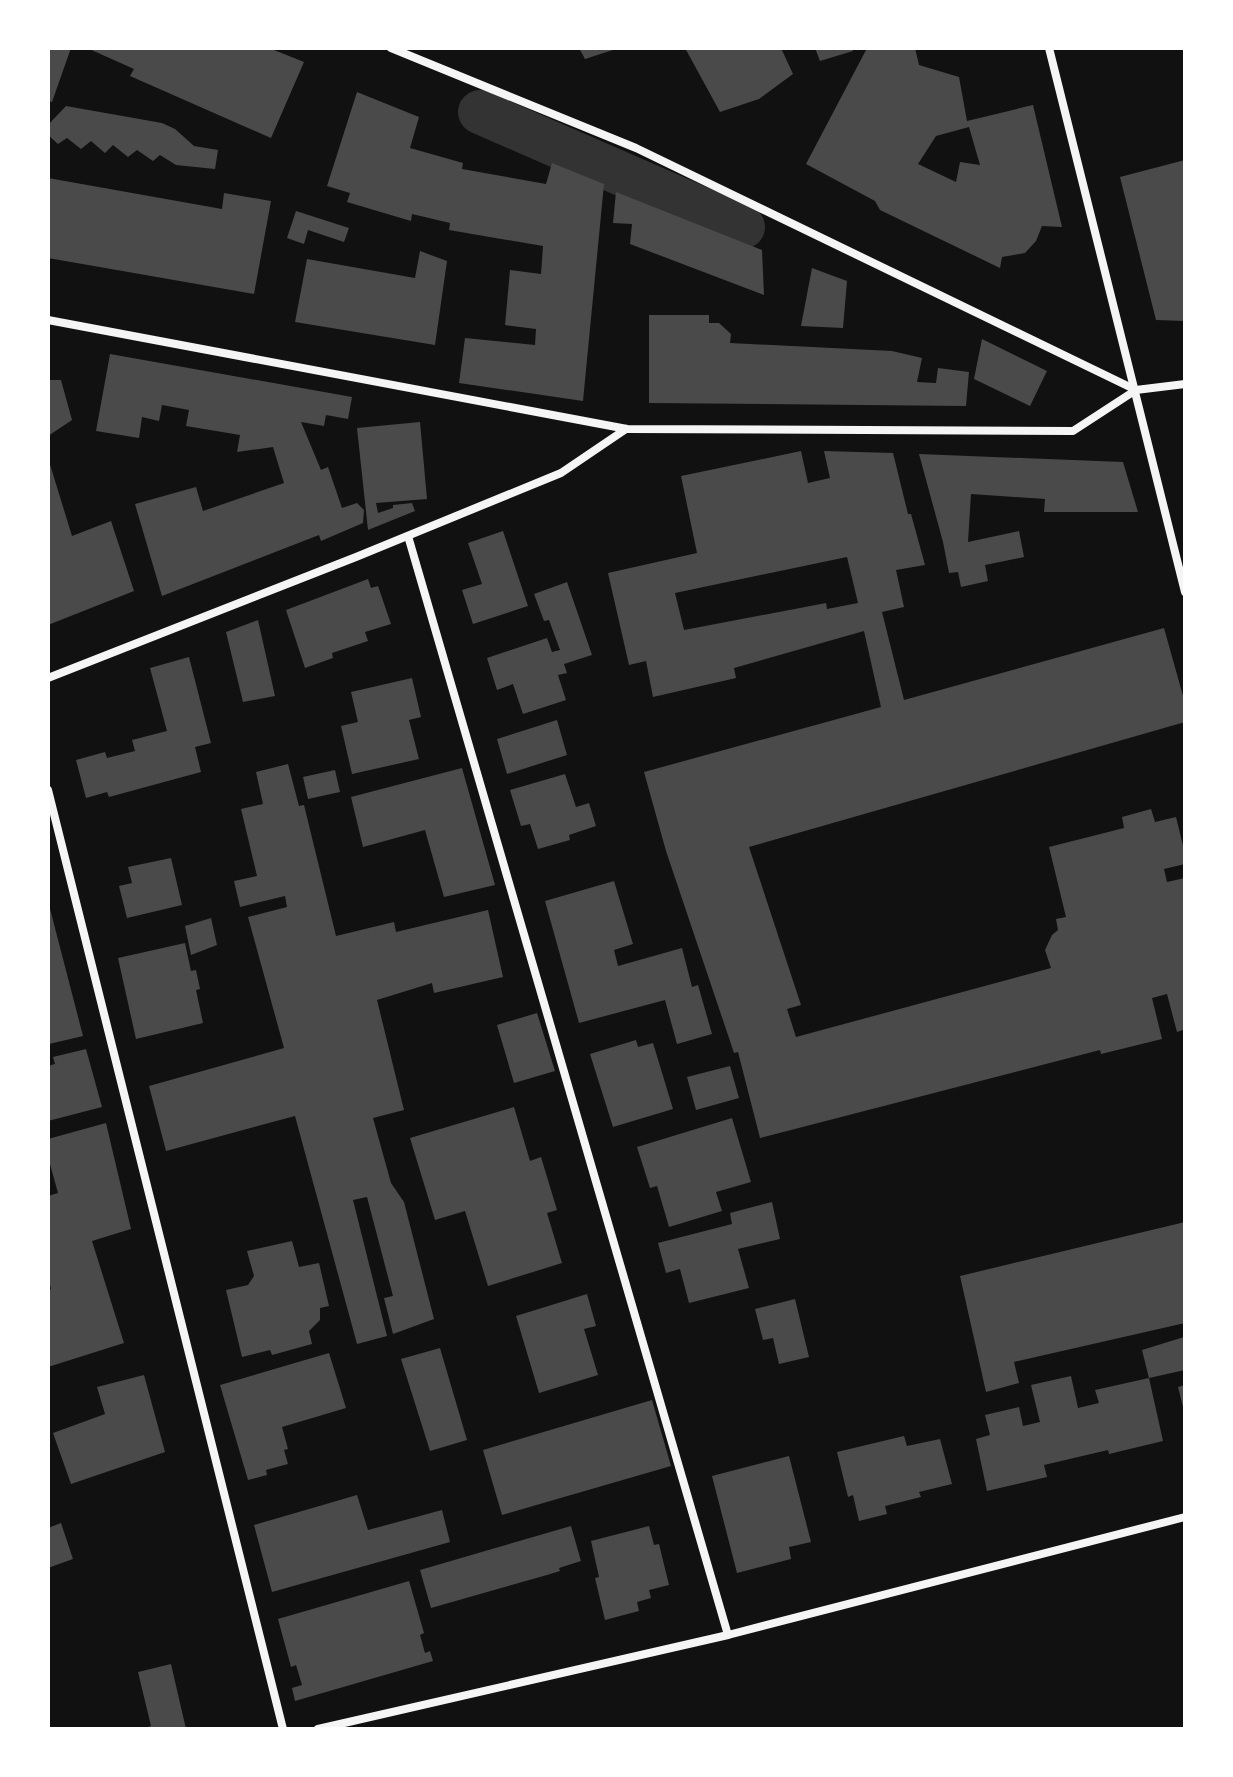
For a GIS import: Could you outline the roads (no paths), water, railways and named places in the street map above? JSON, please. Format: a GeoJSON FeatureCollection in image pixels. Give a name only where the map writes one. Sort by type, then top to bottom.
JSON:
{"type":"FeatureCollection","features":[{"type":"Feature","properties":{"kind":"street"},"geometry":{"type":"LineString","coordinates":[[391,48],[636,148],[1136,390]]}},
{"type":"Feature","properties":{"kind":"street"},"geometry":{"type":"LineString","coordinates":[[1049,48],[1185,592]]}},
{"type":"Feature","properties":{"kind":"street"},"geometry":{"type":"LineString","coordinates":[[48,320],[627,429],[1073,431],[1136,390],[1185,384]]}},
{"type":"Feature","properties":{"kind":"street"},"geometry":{"type":"LineString","coordinates":[[48,678],[561,473],[627,429]]}},
{"type":"Feature","properties":{"kind":"street"},"geometry":{"type":"LineString","coordinates":[[408,536],[728,1635]]}},
{"type":"Feature","properties":{"kind":"street"},"geometry":{"type":"LineString","coordinates":[[48,790],[283,1729]]}},
{"type":"Feature","properties":{"kind":"street"},"geometry":{"type":"LineString","coordinates":[[318,1729],[728,1635],[1185,1517]]}},
{"type":"Feature","properties":{"kind":"waterway"},"geometry":{"type":"LineString","coordinates":[[480,112],[743,227]]}}]}
